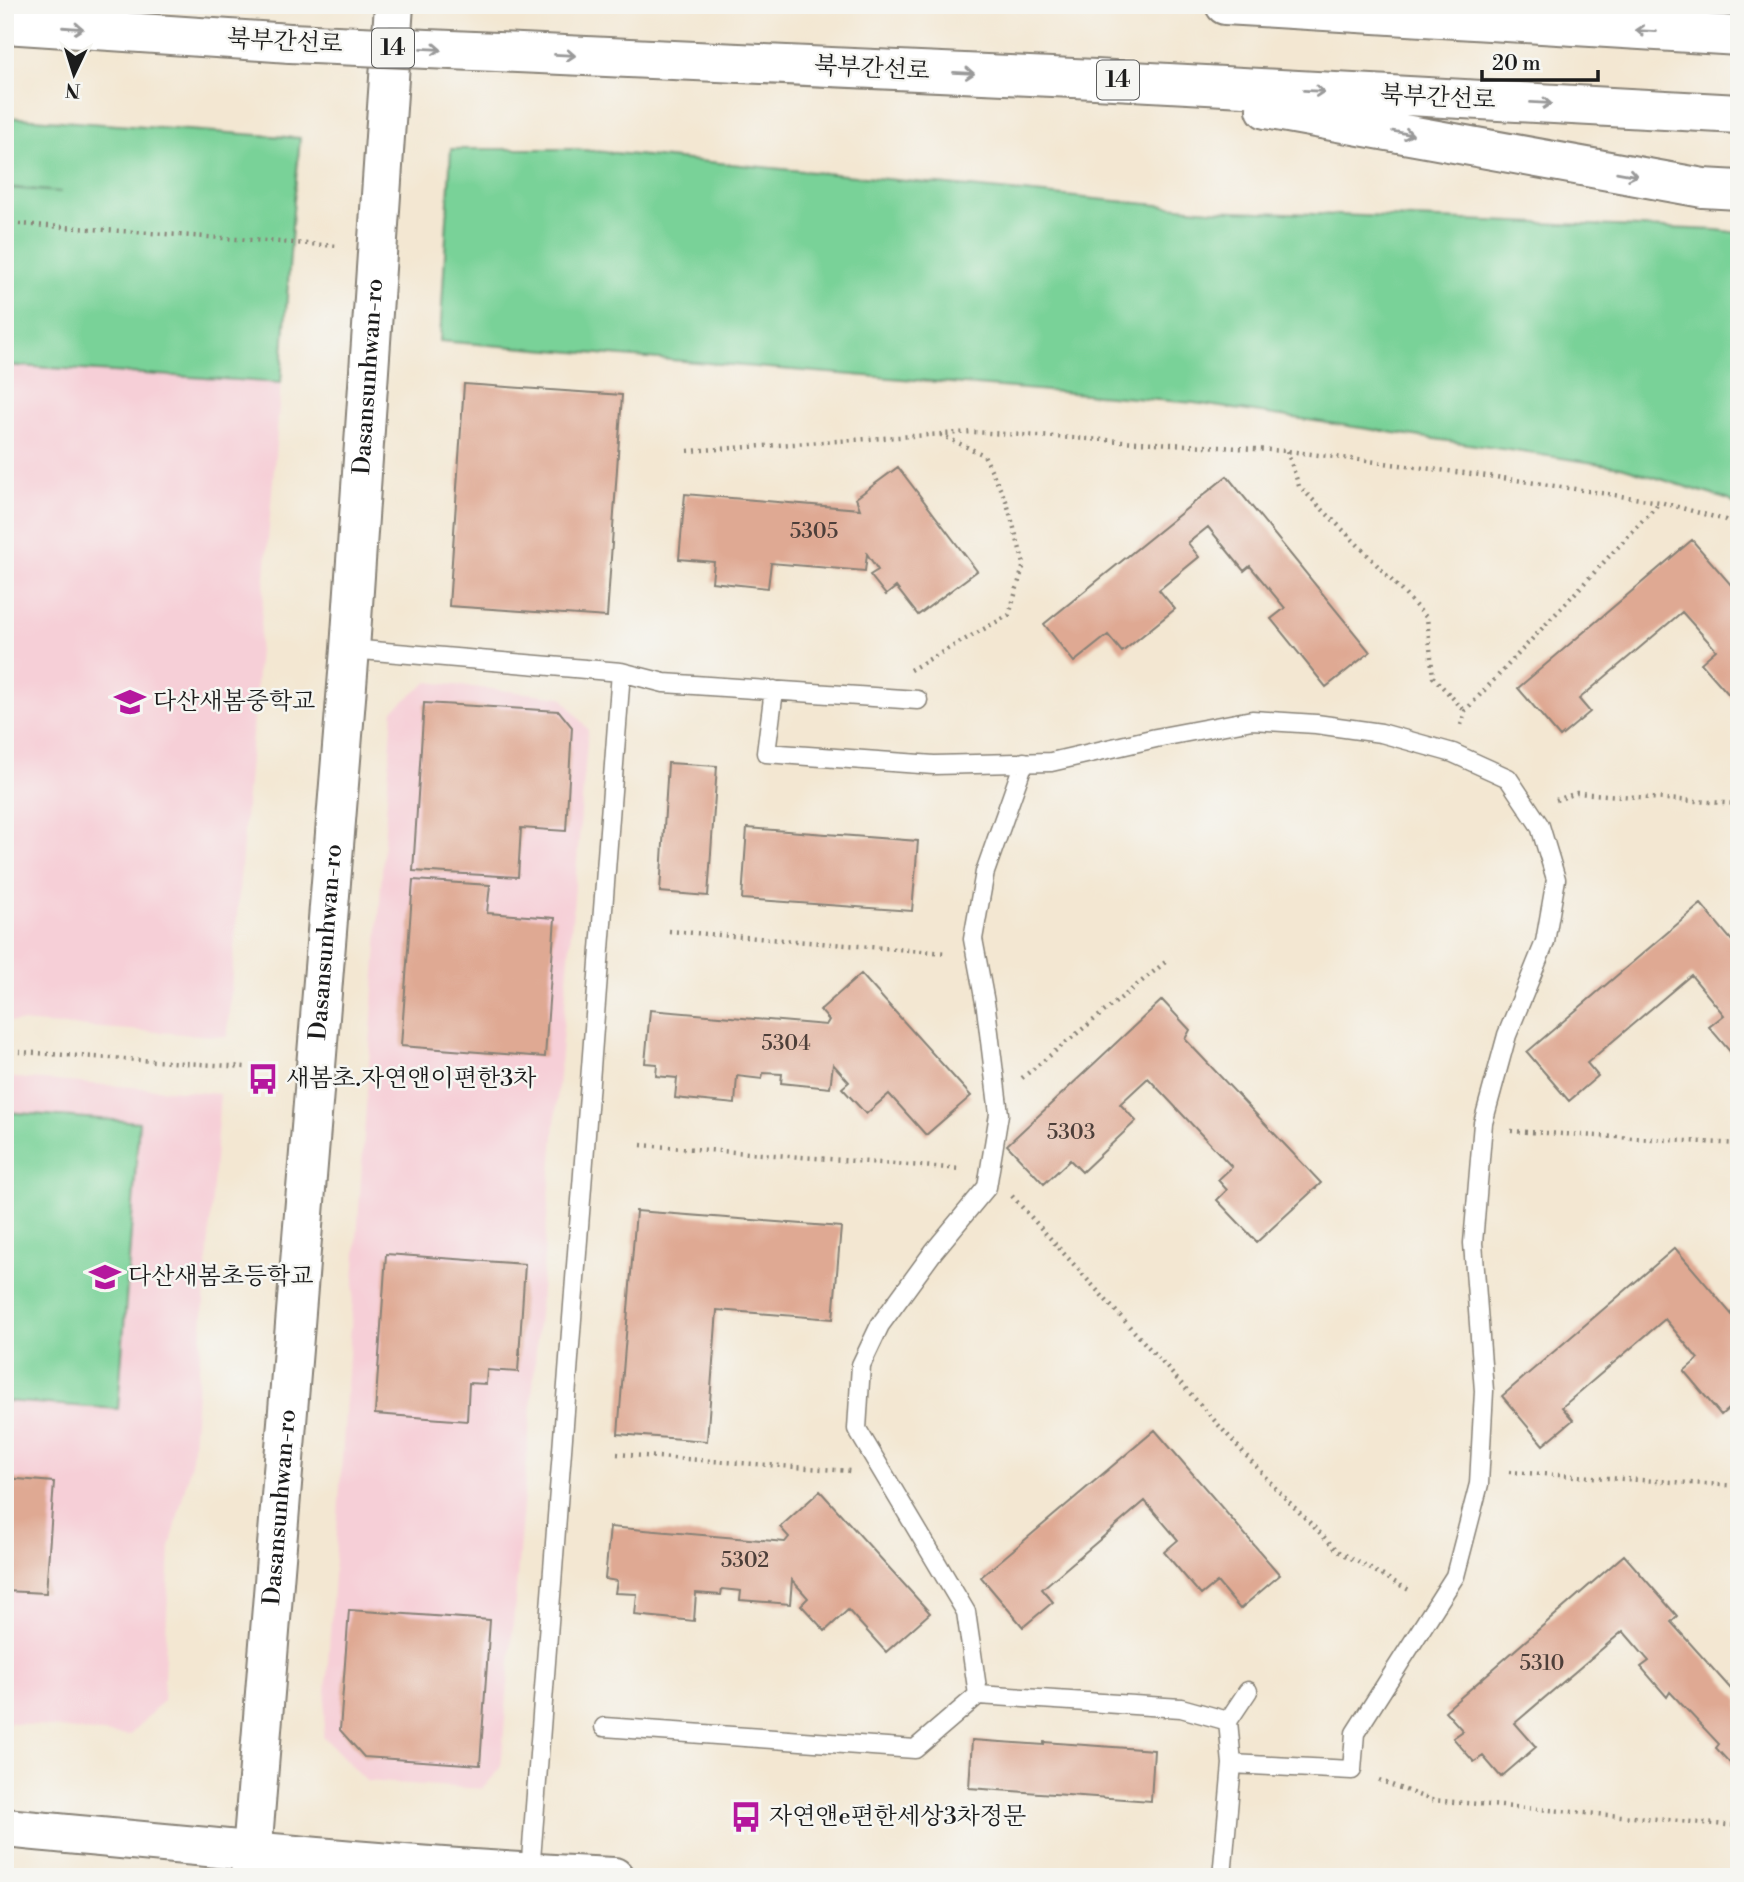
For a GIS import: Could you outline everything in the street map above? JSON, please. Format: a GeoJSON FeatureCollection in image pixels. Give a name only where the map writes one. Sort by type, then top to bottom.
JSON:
{"type":"FeatureCollection","features":[{"type":"Feature","properties":{"kind":"main road","name":"Dasansunhwan-ro"},"geometry":{"type":"LineString","coordinates":[[250,1864],[349,649],[394,5]]}},
{"type":"Feature","properties":{"kind":"main road"},"geometry":{"type":"LineString","coordinates":[[1225,5],[1739,36]]}},
{"type":"Feature","properties":{"kind":"main road","name":"북부간선로"},"geometry":{"type":"LineString","coordinates":[[5,24],[290,43],[1095,79],[1739,114]]}},
{"type":"Feature","properties":{"kind":"main road"},"geometry":{"type":"LineString","coordinates":[[1095,79],[1703,188],[1739,190]]}},
{"type":"Feature","properties":{"kind":"main road"},"geometry":{"type":"LineString","coordinates":[[5,1828],[250,1864],[614,1877]]}},
{"type":"Feature","properties":{"kind":"lane"},"geometry":{"type":"LineString","coordinates":[[349,649],[621,672],[664,682],[918,700]]}},
{"type":"Feature","properties":{"kind":"lane"},"geometry":{"type":"LineString","coordinates":[[530,1873],[621,672]]}},
{"type":"Feature","properties":{"kind":"lane"},"geometry":{"type":"LineString","coordinates":[[774,690],[766,753],[934,765],[1051,762],[1252,720],[1316,724],[1381,733],[1453,753],[1508,778],[1540,826],[1556,879],[1545,942],[1507,1035],[1482,1129],[1473,1243],[1484,1391],[1480,1470],[1479,1484],[1455,1576],[1354,1733],[1352,1770],[1232,1764]]}},
{"type":"Feature","properties":{"kind":"lane"},"geometry":{"type":"LineString","coordinates":[[978,1695],[965,1612],[857,1429],[862,1365],[880,1325],[934,1251],[987,1187],[999,1114],[986,1008],[972,939],[985,872],[1024,762]]}},
{"type":"Feature","properties":{"kind":"lane"},"geometry":{"type":"LineString","coordinates":[[1222,1877],[1232,1764],[1228,1721],[1248,1691]]}},
{"type":"Feature","properties":{"kind":"lane"},"geometry":{"type":"LineString","coordinates":[[604,1727],[915,1749],[978,1695],[1181,1708],[1228,1721]]}},
{"type":"Feature","properties":{"kind":"path"},"geometry":{"type":"LineString","coordinates":[[5,223],[377,249]]}},
{"type":"Feature","properties":{"kind":"path"},"geometry":{"type":"LineString","coordinates":[[688,451],[974,432],[1287,451],[1496,477],[1660,502],[1725,520],[1739,529]]}},
{"type":"Feature","properties":{"kind":"path"},"geometry":{"type":"LineString","coordinates":[[863,696],[1009,615],[1024,564],[1007,503],[984,455],[940,434]]}},
{"type":"Feature","properties":{"kind":"path"},"geometry":{"type":"LineString","coordinates":[[1287,451],[1299,486],[1427,618],[1433,677],[1465,711]]}},
{"type":"Feature","properties":{"kind":"path"},"geometry":{"type":"LineString","coordinates":[[1453,753],[1465,711],[1660,502]]}},
{"type":"Feature","properties":{"kind":"path"},"geometry":{"type":"LineString","coordinates":[[1529,809],[1577,793],[1739,803]]}},
{"type":"Feature","properties":{"kind":"path"},"geometry":{"type":"LineString","coordinates":[[669,931],[975,955]]}},
{"type":"Feature","properties":{"kind":"path"},"geometry":{"type":"LineString","coordinates":[[997,1099],[1168,960]]}},
{"type":"Feature","properties":{"kind":"path"},"geometry":{"type":"LineString","coordinates":[[5,1051],[245,1067]]}},
{"type":"Feature","properties":{"kind":"path"},"geometry":{"type":"LineString","coordinates":[[1482,1129],[1739,1144]]}},
{"type":"Feature","properties":{"kind":"path"},"geometry":{"type":"LineString","coordinates":[[641,1145],[990,1171],[1279,1492],[1338,1551],[1437,1605]]}},
{"type":"Feature","properties":{"kind":"path"},"geometry":{"type":"LineString","coordinates":[[617,1454],[883,1474]]}},
{"type":"Feature","properties":{"kind":"path"},"geometry":{"type":"LineString","coordinates":[[1480,1470],[1739,1486]]}},
{"type":"Feature","properties":{"kind":"path"},"geometry":{"type":"LineString","coordinates":[[1352,1770],[1431,1800],[1739,1826]]}},
{"type":"Feature","properties":{"kind":"shaded area","name":"다산새봄중학교"},"geometry":{"type":"Polygon","coordinates":[[[5,365],[281,383],[227,1037],[5,1021],[5,365]]]}},
{"type":"Feature","properties":{"kind":"shaded area"},"geometry":{"type":"Polygon","coordinates":[[[428,682],[562,697],[588,730],[501,1768],[482,1789],[366,1781],[323,1736],[393,710],[428,682]]]}},
{"type":"Feature","properties":{"kind":"shaded area","name":"다산새봄초등학교"},"geometry":{"type":"Polygon","coordinates":[[[5,1077],[220,1094],[192,1459],[170,1548],[163,1701],[129,1736],[5,1722],[5,1077]]]}},
{"type":"Feature","properties":{"kind":"green space"},"geometry":{"type":"Polygon","coordinates":[[[5,117],[300,138],[281,383],[5,365],[5,188],[61,192],[5,187],[5,117]]]}},
{"type":"Feature","properties":{"kind":"green space"},"geometry":{"type":"Polygon","coordinates":[[[451,149],[573,149],[1210,210],[1739,233],[1739,507],[1729,500],[1621,467],[1194,403],[440,341],[451,149]]]}},
{"type":"Feature","properties":{"kind":"green space"},"geometry":{"type":"Polygon","coordinates":[[[5,1112],[139,1122],[118,1409],[5,1401],[5,1112]]]}},
{"type":"Feature","properties":{"kind":"building"},"geometry":{"type":"Polygon","coordinates":[[[464,384],[622,395],[607,617],[449,606],[464,384]]]}},
{"type":"Feature","properties":{"kind":"building"},"geometry":{"type":"Polygon","coordinates":[[[898,467],[977,571],[918,615],[896,587],[886,595],[870,575],[878,570],[867,554],[865,571],[771,563],[768,588],[712,582],[714,562],[679,559],[685,494],[860,509],[856,498],[898,467]]]}},
{"type":"Feature","properties":{"kind":"building"},"geometry":{"type":"Polygon","coordinates":[[[1227,476],[1370,652],[1326,687],[1271,619],[1285,608],[1250,566],[1244,571],[1208,527],[1188,543],[1199,557],[1159,590],[1175,609],[1122,652],[1108,635],[1074,662],[1044,624],[1227,476]]]}},
{"type":"Feature","properties":{"kind":"building"},"geometry":{"type":"Polygon","coordinates":[[[1692,540],[1739,594],[1739,706],[1701,663],[1716,650],[1682,612],[1579,699],[1590,712],[1560,737],[1518,688],[1692,540]]]}},
{"type":"Feature","properties":{"kind":"building"},"geometry":{"type":"Polygon","coordinates":[[[424,703],[559,711],[572,727],[566,831],[521,828],[518,877],[413,871],[424,703]]]}},
{"type":"Feature","properties":{"kind":"building"},"geometry":{"type":"Polygon","coordinates":[[[668,763],[717,766],[708,896],[660,892],[668,763]]]}},
{"type":"Feature","properties":{"kind":"building"},"geometry":{"type":"Polygon","coordinates":[[[747,828],[918,841],[912,911],[742,899],[747,828]]]}},
{"type":"Feature","properties":{"kind":"building"},"geometry":{"type":"Polygon","coordinates":[[[413,880],[490,885],[487,913],[555,918],[545,1057],[401,1046],[413,880]]]}},
{"type":"Feature","properties":{"kind":"building"},"geometry":{"type":"Polygon","coordinates":[[[1701,904],[1739,949],[1739,1062],[1709,1027],[1724,1015],[1691,975],[1587,1063],[1598,1076],[1569,1101],[1527,1052],[1701,904]]]}},
{"type":"Feature","properties":{"kind":"building"},"geometry":{"type":"Polygon","coordinates":[[[861,974],[971,1096],[926,1135],[889,1094],[866,1114],[842,1088],[849,1082],[833,1064],[830,1088],[781,1083],[782,1074],[763,1073],[762,1079],[737,1076],[735,1104],[675,1098],[677,1078],[656,1076],[657,1064],[645,1063],[650,1010],[826,1025],[829,1020],[820,1010],[861,974]]]}},
{"type":"Feature","properties":{"kind":"building"},"geometry":{"type":"Polygon","coordinates":[[[1162,1000],[1190,1030],[1185,1039],[1321,1183],[1257,1242],[1217,1200],[1227,1190],[1218,1180],[1232,1167],[1148,1078],[1120,1104],[1136,1121],[1082,1172],[1070,1160],[1044,1184],[1007,1145],[1162,1000]]]}},
{"type":"Feature","properties":{"kind":"building"},"geometry":{"type":"Polygon","coordinates":[[[636,1211],[841,1227],[833,1319],[717,1310],[707,1441],[618,1434],[636,1211]]]}},
{"type":"Feature","properties":{"kind":"building"},"geometry":{"type":"Polygon","coordinates":[[[1675,1248],[1739,1323],[1739,1403],[1737,1401],[1721,1415],[1684,1371],[1698,1359],[1665,1319],[1562,1407],[1573,1420],[1543,1445],[1502,1396],[1675,1248]]]}},
{"type":"Feature","properties":{"kind":"building"},"geometry":{"type":"Polygon","coordinates":[[[386,1254],[525,1264],[518,1372],[487,1370],[486,1384],[469,1383],[467,1421],[375,1414],[386,1254]]]}},
{"type":"Feature","properties":{"kind":"building"},"geometry":{"type":"Polygon","coordinates":[[[1155,1430],[1280,1575],[1240,1609],[1217,1582],[1201,1595],[1164,1552],[1178,1540],[1145,1501],[1042,1589],[1053,1602],[1023,1627],[981,1577],[1155,1430]]]}},
{"type":"Feature","properties":{"kind":"building"},"geometry":{"type":"Polygon","coordinates":[[[5,1478],[54,1482],[46,1593],[5,1591],[5,1478]]]}},
{"type":"Feature","properties":{"kind":"building"},"geometry":{"type":"Polygon","coordinates":[[[820,1491],[930,1613],[886,1652],[848,1610],[825,1631],[801,1605],[808,1598],[792,1580],[790,1604],[740,1600],[741,1591],[722,1589],[721,1595],[696,1593],[694,1621],[635,1615],[637,1594],[615,1593],[617,1581],[605,1579],[610,1527],[785,1542],[789,1537],[780,1527],[820,1491]]]}},
{"type":"Feature","properties":{"kind":"building"},"geometry":{"type":"Polygon","coordinates":[[[1624,1555],[1677,1616],[1671,1622],[1739,1698],[1739,1773],[1716,1748],[1719,1744],[1670,1692],[1667,1697],[1641,1667],[1649,1661],[1623,1631],[1515,1723],[1536,1747],[1501,1777],[1483,1756],[1474,1762],[1453,1738],[1463,1731],[1445,1711],[1624,1555]]]}},
{"type":"Feature","properties":{"kind":"building"},"geometry":{"type":"Polygon","coordinates":[[[349,1610],[490,1620],[480,1765],[364,1757],[340,1730],[349,1610]]]}},
{"type":"Feature","properties":{"kind":"building"},"geometry":{"type":"Polygon","coordinates":[[[972,1740],[1154,1750],[1151,1801],[969,1788],[972,1740]]]}},
{"type":"Feature","properties":{"kind":"place","name":"다산새봄중학교"},"geometry":{"type":"Point","coordinates":[130,702]}},
{"type":"Feature","properties":{"kind":"place","name":"새봄초.자연앤이편한3차"},"geometry":{"type":"Point","coordinates":[263,1079]}},
{"type":"Feature","properties":{"kind":"place","name":"다산새봄초등학교"},"geometry":{"type":"Point","coordinates":[105,1277]}},
{"type":"Feature","properties":{"kind":"place","name":"자연앤e편한세상3차정문"},"geometry":{"type":"Point","coordinates":[746,1817]}}]}
